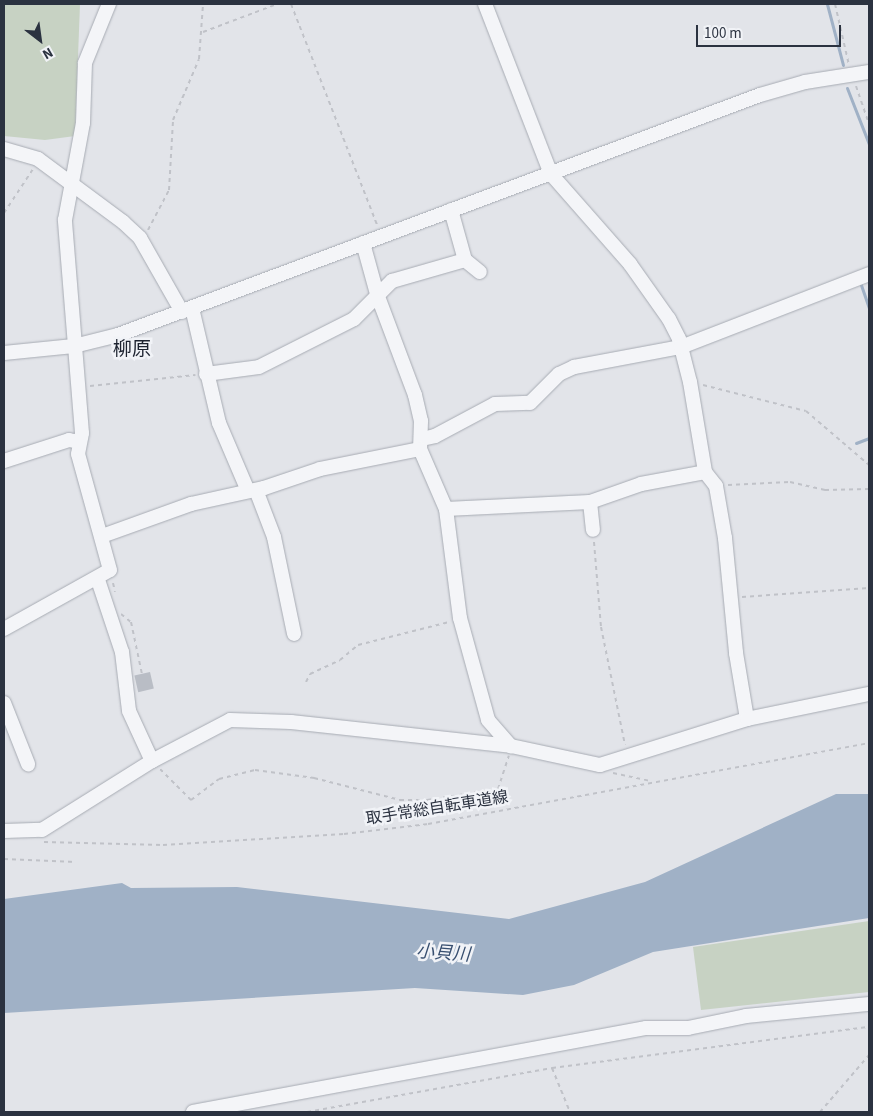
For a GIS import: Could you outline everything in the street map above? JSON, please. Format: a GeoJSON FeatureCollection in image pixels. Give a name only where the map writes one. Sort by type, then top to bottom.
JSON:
{"type":"FeatureCollection","features":[{"type":"Feature","properties":{"kind":"street"},"geometry":{"type":"LineString","coordinates":[[4,629],[98,580],[110,570],[78,454],[82,433],[65,220],[82,123],[85,62],[110,4]]}},
{"type":"Feature","properties":{"kind":"street"},"geometry":{"type":"LineString","coordinates":[[485,4],[551,174],[630,264],[669,319],[681,347],[690,382],[705,472],[716,486],[747,719]]}},
{"type":"Feature","properties":{"kind":"street"},"geometry":{"type":"LineString","coordinates":[[4,353],[74,346],[118,335],[779,89],[869,72]]}},
{"type":"Feature","properties":{"kind":"street"},"geometry":{"type":"LineString","coordinates":[[4,149],[38,159],[71,182],[140,238],[187,310],[219,423],[274,538],[294,634]]}},
{"type":"Feature","properties":{"kind":"street"},"geometry":{"type":"LineString","coordinates":[[451,210],[465,260],[480,272]]}},
{"type":"Feature","properties":{"kind":"street"},"geometry":{"type":"LineString","coordinates":[[363,243],[377,294],[415,395],[421,444],[446,510],[460,618],[488,720],[512,746]]}},
{"type":"Feature","properties":{"kind":"street"},"geometry":{"type":"LineString","coordinates":[[206,374],[270,362],[354,319],[384,286],[405,275],[465,260]]}},
{"type":"Feature","properties":{"kind":"street"},"geometry":{"type":"LineString","coordinates":[[102,536],[191,504],[252,490],[320,469],[421,444],[495,404],[530,403],[559,374],[574,367],[681,347],[869,274]]}},
{"type":"Feature","properties":{"kind":"street"},"geometry":{"type":"LineString","coordinates":[[4,461],[69,440],[79,442]]}},
{"type":"Feature","properties":{"kind":"street"},"geometry":{"type":"LineString","coordinates":[[446,510],[590,502],[641,484],[705,472]]}},
{"type":"Feature","properties":{"kind":"street"},"geometry":{"type":"LineString","coordinates":[[590,502],[593,530]]}},
{"type":"Feature","properties":{"kind":"street"},"geometry":{"type":"LineString","coordinates":[[98,580],[122,652],[129,711],[152,761]]}},
{"type":"Feature","properties":{"kind":"street"},"geometry":{"type":"LineString","coordinates":[[4,831],[42,830],[152,761],[230,720],[290,722],[512,746],[600,765],[629,758],[747,719],[869,694]]}},
{"type":"Feature","properties":{"kind":"street"},"geometry":{"type":"LineString","coordinates":[[4,704],[28,764]]}},
{"type":"Feature","properties":{"kind":"street"},"geometry":{"type":"LineString","coordinates":[[193,1112],[646,1028],[688,1028],[746,1016],[869,1004]]}},
{"type":"Feature","properties":{"kind":"path"},"geometry":{"type":"LineString","coordinates":[[140,238],[160,211],[169,190],[173,120],[199,59],[203,32],[203,4]]}},
{"type":"Feature","properties":{"kind":"path"},"geometry":{"type":"LineString","coordinates":[[203,32],[277,4]]}},
{"type":"Feature","properties":{"kind":"path"},"geometry":{"type":"LineString","coordinates":[[291,4],[381,237]]}},
{"type":"Feature","properties":{"kind":"path"},"geometry":{"type":"LineString","coordinates":[[4,213],[38,159]]}},
{"type":"Feature","properties":{"kind":"path"},"geometry":{"type":"LineString","coordinates":[[78,388],[206,374]]}},
{"type":"Feature","properties":{"kind":"path"},"geometry":{"type":"LineString","coordinates":[[690,382],[806,411],[869,466]]}},
{"type":"Feature","properties":{"kind":"path"},"geometry":{"type":"LineString","coordinates":[[716,486],[790,482],[835,491],[869,490]]}},
{"type":"Feature","properties":{"kind":"path"},"geometry":{"type":"LineString","coordinates":[[593,530],[602,627],[629,758]]}},
{"type":"Feature","properties":{"kind":"path"},"geometry":{"type":"LineString","coordinates":[[110,570],[116,596]]}},
{"type":"Feature","properties":{"kind":"path"},"geometry":{"type":"LineString","coordinates":[[732,598],[869,588]]}},
{"type":"Feature","properties":{"kind":"path"},"geometry":{"type":"LineString","coordinates":[[119,605],[131,622],[142,674]]}},
{"type":"Feature","properties":{"kind":"path"},"geometry":{"type":"LineString","coordinates":[[306,682],[310,674],[340,660],[358,645],[460,618]]}},
{"type":"Feature","properties":{"kind":"path","name":"取手常総自転車道線"},"geometry":{"type":"LineString","coordinates":[[34,842],[163,844],[334,835],[428,824],[869,743]]}},
{"type":"Feature","properties":{"kind":"path"},"geometry":{"type":"LineString","coordinates":[[152,761],[190,800],[218,779],[255,770],[314,778],[400,800],[427,800],[498,789],[512,746]]}},
{"type":"Feature","properties":{"kind":"path"},"geometry":{"type":"LineString","coordinates":[[600,765],[619,776],[653,782]]}},
{"type":"Feature","properties":{"kind":"path"},"geometry":{"type":"LineString","coordinates":[[4,859],[76,862]]}},
{"type":"Feature","properties":{"kind":"path"},"geometry":{"type":"LineString","coordinates":[[307,1112],[552,1068],[869,1027]]}},
{"type":"Feature","properties":{"kind":"path"},"geometry":{"type":"LineString","coordinates":[[820,1112],[869,1056]]}},
{"type":"Feature","properties":{"kind":"path"},"geometry":{"type":"LineString","coordinates":[[552,1068],[570,1112]]}},
{"type":"Feature","properties":{"kind":"green space"},"geometry":{"type":"Polygon","coordinates":[[[4,4],[80,4],[75,136],[45,140],[4,136],[4,4]]]}},
{"type":"Feature","properties":{"kind":"green space"},"geometry":{"type":"Polygon","coordinates":[[[869,921],[869,992],[701,1010],[693,947],[869,921]]]}},
{"type":"Feature","properties":{"kind":"water","name":"小貝川"},"geometry":{"type":"Polygon","coordinates":[[[836,794],[869,794],[869,918],[653,952],[574,985],[523,995],[415,988],[4,1013],[4,899],[122,883],[131,888],[237,887],[509,919],[645,882],[836,794]]]}},
{"type":"Feature","properties":{"kind":"building"},"geometry":{"type":"Polygon","coordinates":[[[150,672],[154,689],[138,692],[134,676],[150,672]]]}},
{"type":"Feature","properties":{"kind":"waterway"},"geometry":{"type":"LineString","coordinates":[[827,4],[843,65]]}},
{"type":"Feature","properties":{"kind":"waterway"},"geometry":{"type":"LineString","coordinates":[[847,88],[869,144]]}},
{"type":"Feature","properties":{"kind":"waterway"},"geometry":{"type":"LineString","coordinates":[[860,282],[869,308]]}},
{"type":"Feature","properties":{"kind":"waterway"},"geometry":{"type":"LineString","coordinates":[[856,443],[869,438]]}},
{"type":"Feature","properties":{"kind":"district","name":"柳原"},"geometry":{"type":"Point","coordinates":[132,350]}}]}
